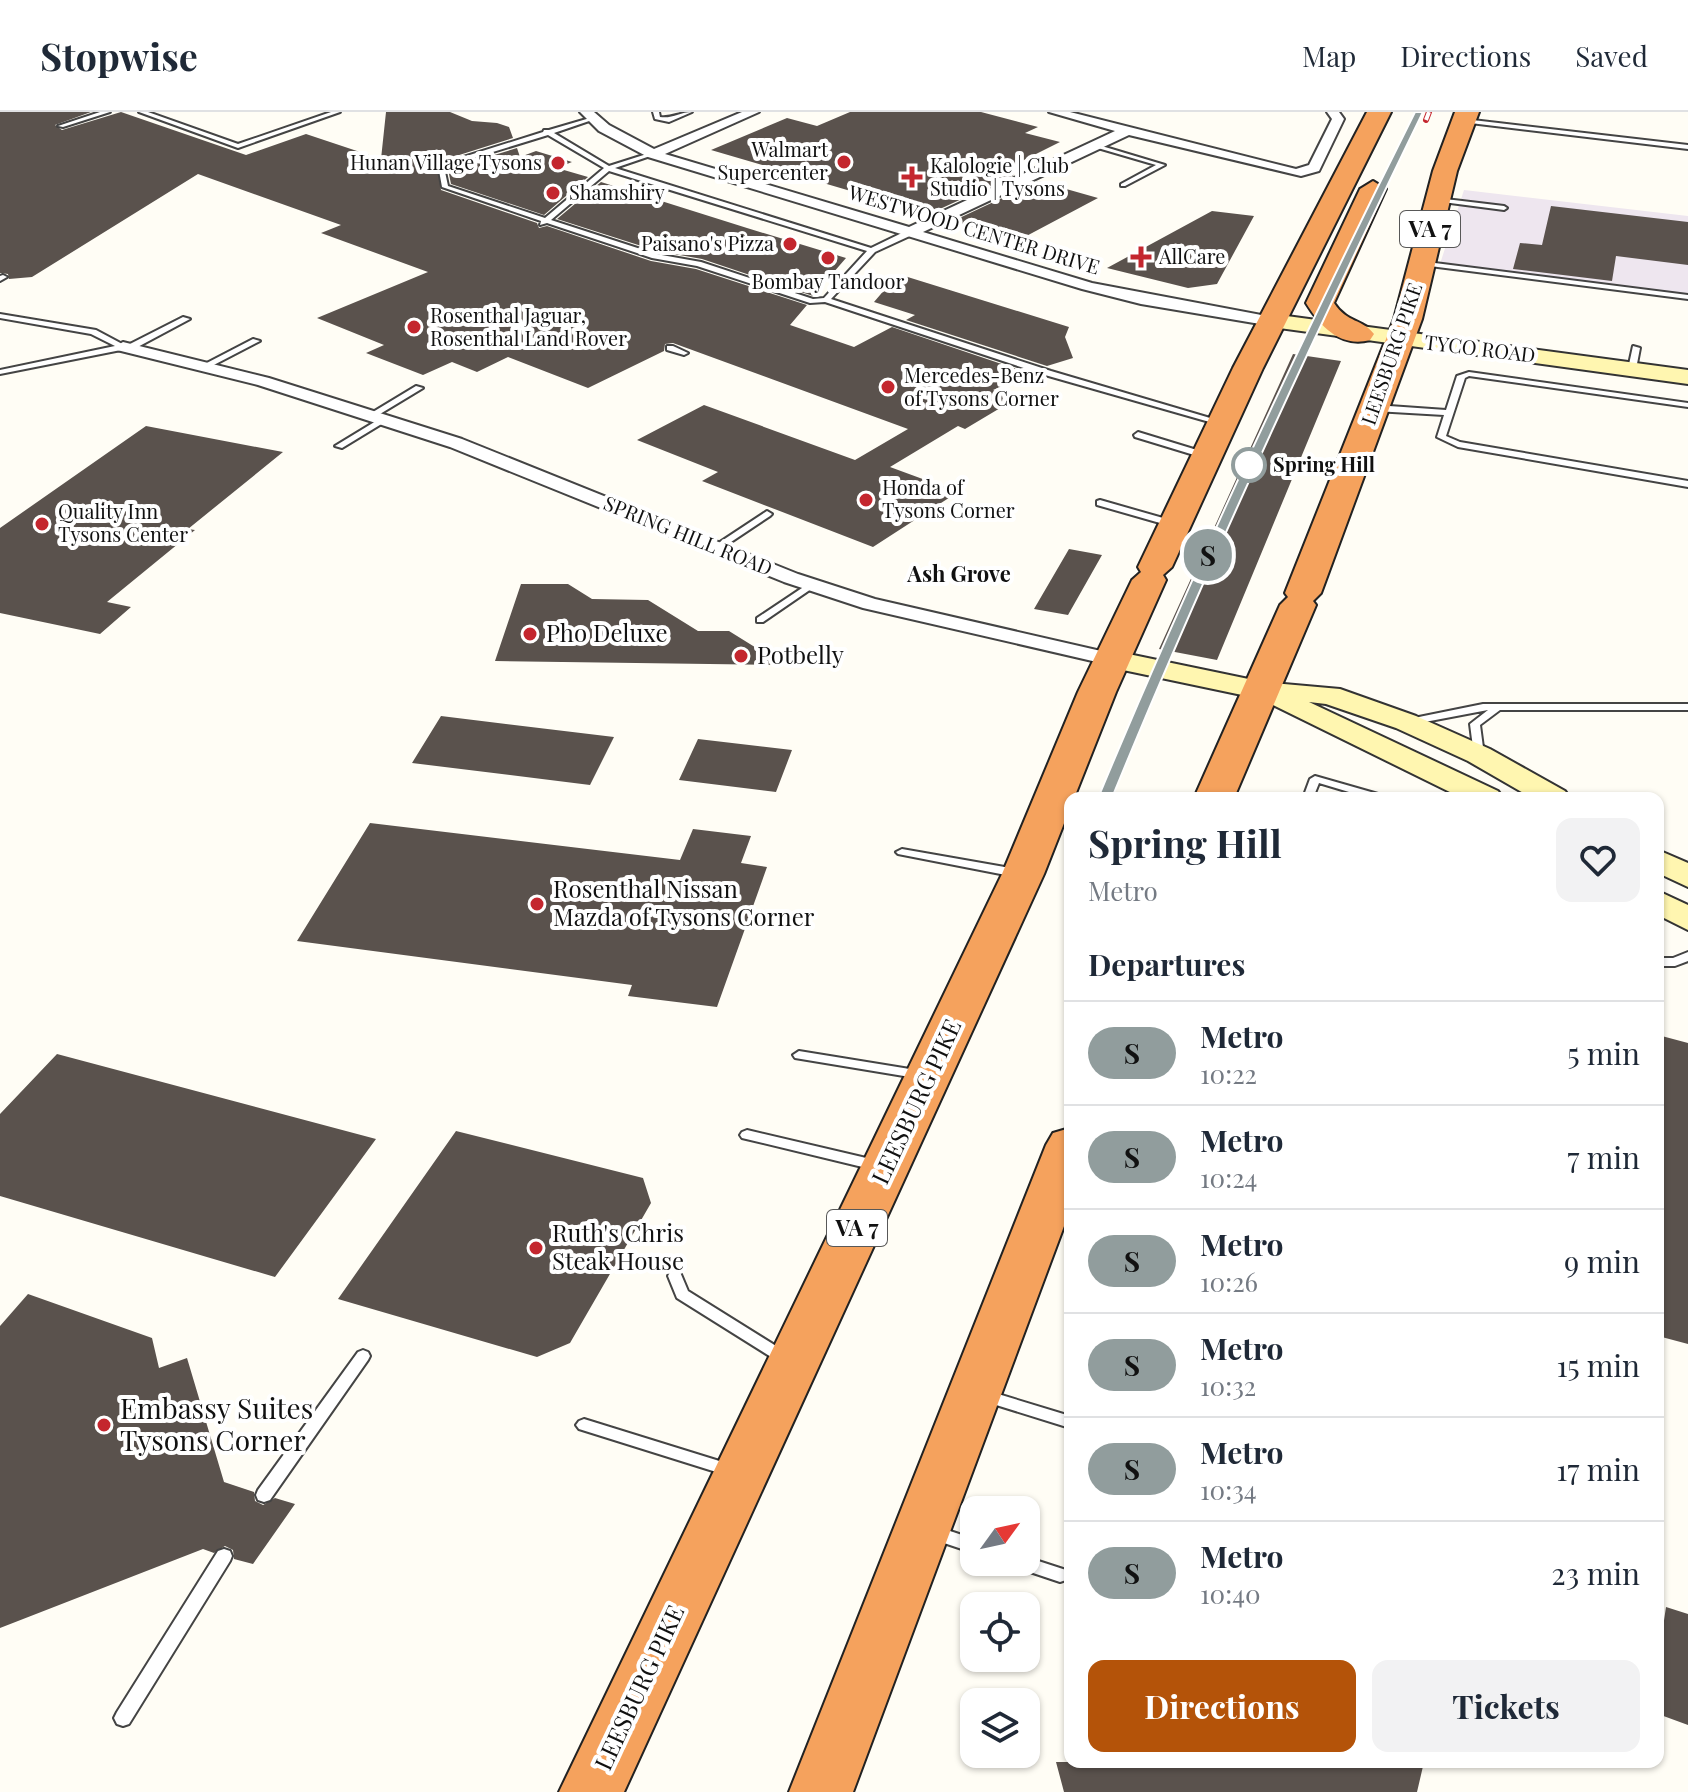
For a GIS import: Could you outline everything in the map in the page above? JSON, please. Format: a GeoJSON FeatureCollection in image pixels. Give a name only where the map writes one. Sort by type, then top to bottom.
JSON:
{"type":"FeatureCollection","features":[{"type":"Feature","properties":{"kind":"highway"},"geometry":{"type":"LineString","coordinates":[[1360,334],[1333,324],[1320,303],[1402,112]]}},
{"type":"Feature","properties":{"kind":"highway","name":"LEESBURG PIKE"},"geometry":{"type":"LineString","coordinates":[[1217,792],[1301,599],[1375,408],[1400,339],[1437,200],[1466,117]]}},
{"type":"Feature","properties":{"kind":"highway","name":"LEESBURG PIKE"},"geometry":{"type":"LineString","coordinates":[[588,1786],[793,1363],[1023,874],[1174,524],[1372,119]]}},
{"type":"Feature","properties":{"kind":"highway"},"geometry":{"type":"LineString","coordinates":[[821,1792],[948,1538],[975,1392],[1052,1210],[1064,1167]]}},
{"type":"Feature","properties":{"kind":"main road","name":"TYCO ROAD"},"geometry":{"type":"LineString","coordinates":[[1272,321],[1400,339],[1634,359],[1688,377]]}},
{"type":"Feature","properties":{"kind":"main road","name":"SPRING HILL ROAD"},"geometry":{"type":"LineString","coordinates":[[1114,660],[1263,691],[1330,695],[1406,722],[1479,755],[1544,792]]}},
{"type":"Feature","properties":{"kind":"main road","name":"SPRING HILL ROAD"},"geometry":{"type":"LineString","coordinates":[[1263,691],[1474,792]]}},
{"type":"Feature","properties":{"kind":"main road"},"geometry":{"type":"LineString","coordinates":[[1664,863],[1688,877]]}},
{"type":"Feature","properties":{"kind":"main road"},"geometry":{"type":"LineString","coordinates":[[1664,905],[1688,919]]}},
{"type":"Feature","properties":{"kind":"street"},"geometry":{"type":"LineString","coordinates":[[653,154],[753,112]]}},
{"type":"Feature","properties":{"kind":"street"},"geometry":{"type":"LineString","coordinates":[[1065,113],[1290,172],[1305,172],[1314,168],[1331,138],[1338,119],[1333,112]]}},
{"type":"Feature","properties":{"kind":"street","name":"WESTWOOD CENTER DRIVE"},"geometry":{"type":"LineString","coordinates":[[589,116],[653,154],[911,232],[1141,299],[1272,321]]}},
{"type":"Feature","properties":{"kind":"street"},"geometry":{"type":"LineString","coordinates":[[911,232],[1126,131]]}},
{"type":"Feature","properties":{"kind":"street","name":"SPRING HILL ROAD"},"geometry":{"type":"LineString","coordinates":[[126,347],[205,366],[378,418],[506,462],[811,585],[909,614],[1114,660]]}},
{"type":"Feature","properties":{"kind":"lane"},"geometry":{"type":"LineString","coordinates":[[61,126],[107,112]]}},
{"type":"Feature","properties":{"kind":"lane"},"geometry":{"type":"LineString","coordinates":[[142,112],[238,146],[337,112]]}},
{"type":"Feature","properties":{"kind":"lane"},"geometry":{"type":"LineString","coordinates":[[656,112],[657,118],[669,120],[689,112]]}},
{"type":"Feature","properties":{"kind":"lane"},"geometry":{"type":"LineString","coordinates":[[589,116],[440,166],[445,187],[631,252],[698,264],[813,301],[826,300],[1048,373],[1223,423]]}},
{"type":"Feature","properties":{"kind":"lane"},"geometry":{"type":"LineString","coordinates":[[1466,117],[1688,147]]}},
{"type":"Feature","properties":{"kind":"lane"},"geometry":{"type":"LineString","coordinates":[[546,131],[608,168],[872,250]]}},
{"type":"Feature","properties":{"kind":"lane"},"geometry":{"type":"LineString","coordinates":[[1093,145],[1162,165],[1123,185]]}},
{"type":"Feature","properties":{"kind":"lane"},"geometry":{"type":"LineString","coordinates":[[543,223],[608,168],[653,154]]}},
{"type":"Feature","properties":{"kind":"lane"},"geometry":{"type":"LineString","coordinates":[[1437,200],[1504,208]]}},
{"type":"Feature","properties":{"kind":"lane"},"geometry":{"type":"LineString","coordinates":[[826,300],[872,250],[911,232]]}},
{"type":"Feature","properties":{"kind":"lane"},"geometry":{"type":"LineString","coordinates":[[1422,263],[1688,297]]}},
{"type":"Feature","properties":{"kind":"lane"},"geometry":{"type":"LineString","coordinates":[[0,316],[93,332],[126,347]]}},
{"type":"Feature","properties":{"kind":"lane"},"geometry":{"type":"LineString","coordinates":[[0,372],[126,347],[186,319]]}},
{"type":"Feature","properties":{"kind":"lane"},"geometry":{"type":"LineString","coordinates":[[205,366],[256,341]]}},
{"type":"Feature","properties":{"kind":"lane"},"geometry":{"type":"LineString","coordinates":[[670,348],[684,353]]}},
{"type":"Feature","properties":{"kind":"lane"},"geometry":{"type":"LineString","coordinates":[[1688,405],[1461,376],[1441,437],[1522,458],[1688,484]]}},
{"type":"Feature","properties":{"kind":"lane"},"geometry":{"type":"LineString","coordinates":[[339,446],[419,388]]}},
{"type":"Feature","properties":{"kind":"lane"},"geometry":{"type":"LineString","coordinates":[[1375,408],[1449,413]]}},
{"type":"Feature","properties":{"kind":"lane"},"geometry":{"type":"LineString","coordinates":[[1138,435],[1207,456]]}},
{"type":"Feature","properties":{"kind":"lane"},"geometry":{"type":"LineString","coordinates":[[1100,503],[1174,524]]}},
{"type":"Feature","properties":{"kind":"lane"},"geometry":{"type":"LineString","coordinates":[[716,548],[767,514]]}},
{"type":"Feature","properties":{"kind":"lane"},"geometry":{"type":"LineString","coordinates":[[760,620],[811,585]]}},
{"type":"Feature","properties":{"kind":"lane"},"geometry":{"type":"LineString","coordinates":[[1479,755],[1475,724],[1503,706]]}},
{"type":"Feature","properties":{"kind":"lane"},"geometry":{"type":"LineString","coordinates":[[1406,722],[1466,708],[1503,706],[1688,707]]}},
{"type":"Feature","properties":{"kind":"lane"},"geometry":{"type":"LineString","coordinates":[[1310,792],[1315,779],[1360,792]]}},
{"type":"Feature","properties":{"kind":"lane"},"geometry":{"type":"LineString","coordinates":[[902,852],[1023,874]]}},
{"type":"Feature","properties":{"kind":"lane"},"geometry":{"type":"LineString","coordinates":[[1664,962],[1675,962],[1688,956]]}},
{"type":"Feature","properties":{"kind":"lane"},"geometry":{"type":"LineString","coordinates":[[799,1055],[929,1076]]}},
{"type":"Feature","properties":{"kind":"lane"},"geometry":{"type":"LineString","coordinates":[[747,1135],[886,1168]]}},
{"type":"Feature","properties":{"kind":"lane"},"geometry":{"type":"LineString","coordinates":[[675,1276],[682,1294],[793,1363]]}},
{"type":"Feature","properties":{"kind":"lane"},"geometry":{"type":"LineString","coordinates":[[264,1495],[363,1356]]}},
{"type":"Feature","properties":{"kind":"lane"},"geometry":{"type":"LineString","coordinates":[[975,1392],[1064,1420]]}},
{"type":"Feature","properties":{"kind":"lane"},"geometry":{"type":"LineString","coordinates":[[584,1425],[739,1474]]}},
{"type":"Feature","properties":{"kind":"lane"},"geometry":{"type":"LineString","coordinates":[[123,1718],[224,1556]]}},
{"type":"Feature","properties":{"kind":"lane"},"geometry":{"type":"LineString","coordinates":[[1040,1568],[1060,1575]]}},
{"type":"Feature","properties":{"kind":"shaded area"},"geometry":{"type":"Polygon","coordinates":[[[1464,190],[1688,216],[1688,299],[1439,267],[1464,190]]]}},
{"type":"Feature","properties":{"kind":"building"},"geometry":{"type":"Polygon","coordinates":[[[0,112],[91,112],[55,125],[62,130],[121,112],[246,155],[306,134],[381,159],[386,112],[450,112],[472,121],[497,123],[509,127],[513,138],[437,162],[441,190],[537,223],[539,228],[547,226],[651,261],[696,269],[807,305],[790,325],[854,347],[892,327],[1031,374],[993,390],[1017,398],[965,429],[958,426],[890,467],[958,492],[873,547],[702,481],[718,472],[637,440],[704,405],[855,460],[908,429],[673,343],[665,344],[664,351],[588,388],[508,357],[477,372],[452,362],[423,375],[366,353],[384,345],[317,318],[428,272],[321,233],[341,225],[198,174],[32,277],[9,279],[8,274],[0,273],[0,112]]]}},
{"type":"Feature","properties":{"kind":"building"},"geometry":{"type":"Polygon","coordinates":[[[850,112],[981,112],[1038,127],[1025,133],[1060,142],[1002,171],[1014,175],[929,214],[711,150],[787,118],[817,126],[850,112]]]}},
{"type":"Feature","properties":{"kind":"building"},"geometry":{"type":"Polygon","coordinates":[[[517,148],[520,157],[536,151],[572,162],[557,168],[588,177],[544,215],[451,184],[448,169],[517,148]]]}},
{"type":"Feature","properties":{"kind":"building"},"geometry":{"type":"Polygon","coordinates":[[[1038,181],[1098,198],[1017,241],[953,221],[1038,181]]]}},
{"type":"Feature","properties":{"kind":"building"},"geometry":{"type":"Polygon","coordinates":[[[601,182],[846,258],[813,296],[702,259],[657,251],[557,219],[601,182]]]}},
{"type":"Feature","properties":{"kind":"building"},"geometry":{"type":"Polygon","coordinates":[[[1551,206],[1688,222],[1688,265],[1616,256],[1612,281],[1513,269],[1520,243],[1542,245],[1551,206]]]}},
{"type":"Feature","properties":{"kind":"building"},"geometry":{"type":"Polygon","coordinates":[[[1212,211],[1254,216],[1217,284],[1188,288],[1107,268],[1212,211]]]}},
{"type":"Feature","properties":{"kind":"building"},"geometry":{"type":"Polygon","coordinates":[[[898,274],[1069,327],[1065,337],[1073,358],[1047,366],[906,320],[915,315],[874,302],[898,274]]]}},
{"type":"Feature","properties":{"kind":"building"},"geometry":{"type":"Polygon","coordinates":[[[1293,354],[1341,361],[1217,660],[1159,649],[1293,354]]]}},
{"type":"Feature","properties":{"kind":"building"},"geometry":{"type":"Polygon","coordinates":[[[146,426],[283,452],[188,529],[195,530],[107,602],[131,607],[100,634],[0,613],[0,528],[146,426]]]}},
{"type":"Feature","properties":{"kind":"building"},"geometry":{"type":"Polygon","coordinates":[[[1069,549],[1102,555],[1068,615],[1034,609],[1069,549]]]}},
{"type":"Feature","properties":{"kind":"building"},"geometry":{"type":"Polygon","coordinates":[[[521,584],[568,584],[592,599],[648,600],[698,631],[729,631],[784,665],[495,661],[521,584]]]}},
{"type":"Feature","properties":{"kind":"building"},"geometry":{"type":"Polygon","coordinates":[[[441,716],[614,737],[590,785],[412,763],[441,716]]]}},
{"type":"Feature","properties":{"kind":"building"},"geometry":{"type":"Polygon","coordinates":[[[698,739],[792,750],[776,792],[679,780],[698,739]]]}},
{"type":"Feature","properties":{"kind":"building","name":"Rosenthal Nissan Mazda of Tysons Corner"},"geometry":{"type":"Polygon","coordinates":[[[370,823],[680,860],[693,829],[751,836],[741,863],[767,867],[717,1007],[628,996],[632,985],[297,941],[370,823]]]}},
{"type":"Feature","properties":{"kind":"building"},"geometry":{"type":"Polygon","coordinates":[[[1664,1037],[1688,1043],[1688,1344],[1664,1338],[1664,1037]]]}},
{"type":"Feature","properties":{"kind":"building"},"geometry":{"type":"Polygon","coordinates":[[[57,1054],[376,1139],[275,1277],[0,1196],[0,1114],[57,1054]]]}},
{"type":"Feature","properties":{"kind":"building"},"geometry":{"type":"Polygon","coordinates":[[[456,1131],[643,1178],[651,1203],[570,1343],[537,1357],[338,1299],[456,1131]]]}},
{"type":"Feature","properties":{"kind":"building","name":"Embassy Suites Tysons Corner"},"geometry":{"type":"Polygon","coordinates":[[[28,1294],[152,1338],[159,1368],[187,1358],[224,1482],[254,1492],[255,1501],[263,1505],[275,1498],[295,1504],[253,1564],[234,1559],[233,1550],[225,1546],[214,1553],[203,1549],[0,1628],[0,1326],[28,1294]]]}},
{"type":"Feature","properties":{"kind":"building"},"geometry":{"type":"Polygon","coordinates":[[[1666,1607],[1688,1614],[1688,1725],[1664,1716],[1666,1607]]]}},
{"type":"Feature","properties":{"kind":"building"},"geometry":{"type":"Polygon","coordinates":[[[1056,1762],[1064,1762],[1064,1768],[1423,1768],[1417,1792],[1064,1792],[1056,1762]]]}},
{"type":"Feature","properties":{"kind":"railway"},"geometry":{"type":"LineString","coordinates":[[1426,120],[1429,112]]}},
{"type":"Feature","properties":{"kind":"metro line","name":"S"},"geometry":{"type":"LineString","coordinates":[[1108,792],[1166,650],[1286,381],[1419,112]]}},
{"type":"Feature","properties":{"kind":"place","name":"Walmart Supercenter"},"geometry":{"type":"Point","coordinates":[844,162]}},
{"type":"Feature","properties":{"kind":"place","name":"Hunan Village Tysons"},"geometry":{"type":"Point","coordinates":[558,163]}},
{"type":"Feature","properties":{"kind":"place","name":"Kalologie | Club Studio | Tysons"},"geometry":{"type":"Point","coordinates":[912,177]}},
{"type":"Feature","properties":{"kind":"place","name":"Shamshiry"},"geometry":{"type":"Point","coordinates":[553,193]}},
{"type":"Feature","properties":{"kind":"place","name":"Paisano's Pizza"},"geometry":{"type":"Point","coordinates":[790,244]}},
{"type":"Feature","properties":{"kind":"place","name":"AllCare"},"geometry":{"type":"Point","coordinates":[1141,257]}},
{"type":"Feature","properties":{"kind":"place","name":"Bombay Tandoor"},"geometry":{"type":"Point","coordinates":[828,258]}},
{"type":"Feature","properties":{"kind":"place","name":"Rosenthal Jaguar, Rosenthal Land Rover"},"geometry":{"type":"Point","coordinates":[414,327]}},
{"type":"Feature","properties":{"kind":"place","name":"Mercedes-Benz of Tysons Corner"},"geometry":{"type":"Point","coordinates":[888,387]}},
{"type":"Feature","properties":{"kind":"place","name":"Spring Hill"},"geometry":{"type":"Point","coordinates":[1249,465]}},
{"type":"Feature","properties":{"kind":"place","name":"Honda of Tysons Corner"},"geometry":{"type":"Point","coordinates":[866,500]}},
{"type":"Feature","properties":{"kind":"place","name":"Quality Inn Tysons Center"},"geometry":{"type":"Point","coordinates":[42,524]}},
{"type":"Feature","properties":{"kind":"place","name":"Pho Deluxe"},"geometry":{"type":"Point","coordinates":[530,634]}},
{"type":"Feature","properties":{"kind":"place","name":"Potbelly"},"geometry":{"type":"Point","coordinates":[741,656]}},
{"type":"Feature","properties":{"kind":"place","name":"Rosenthal Nissan Mazda of Tysons Corner"},"geometry":{"type":"Point","coordinates":[537,904]}},
{"type":"Feature","properties":{"kind":"place","name":"Ruth's Chris Steak House"},"geometry":{"type":"Point","coordinates":[536,1248]}},
{"type":"Feature","properties":{"kind":"place","name":"Embassy Suites Tysons Corner"},"geometry":{"type":"Point","coordinates":[104,1425]}},
{"type":"Feature","properties":{"kind":"district","name":"Ash Grove"},"geometry":{"type":"Point","coordinates":[959,574]}}]}
